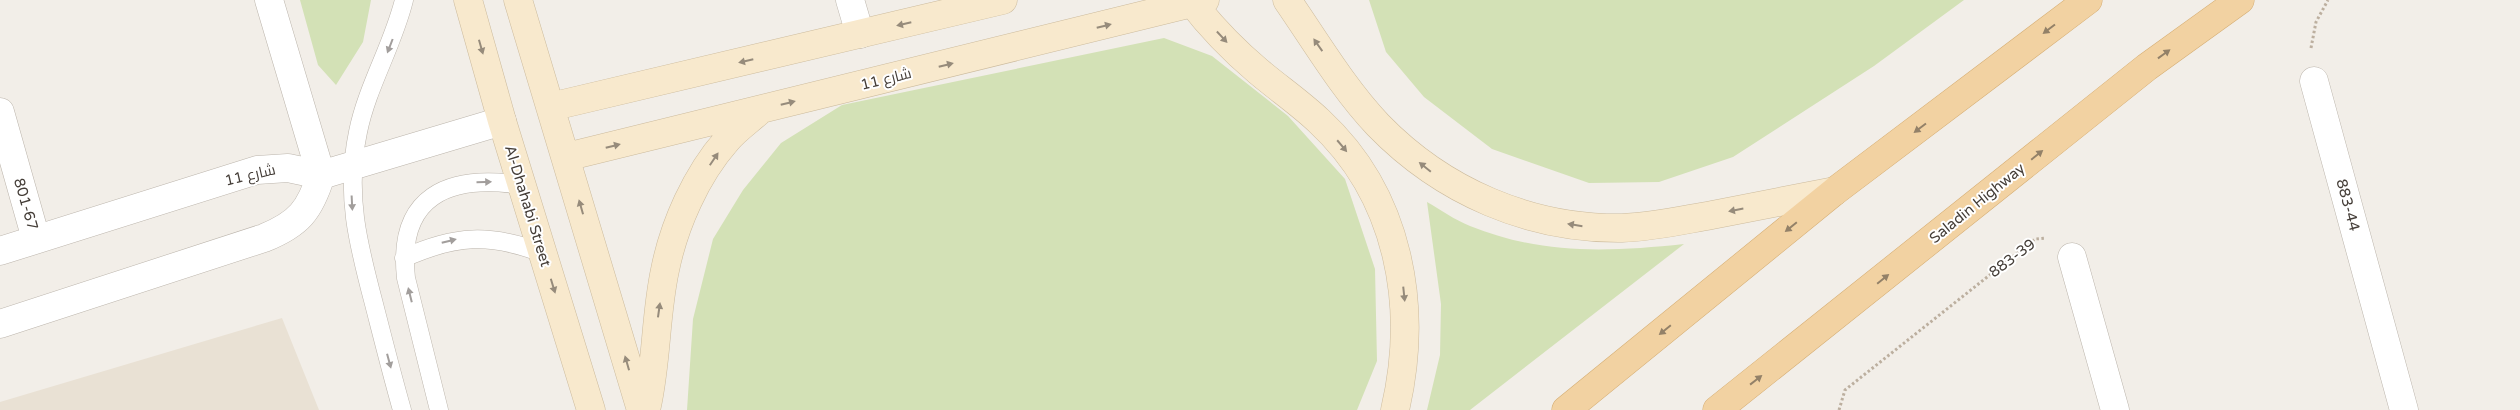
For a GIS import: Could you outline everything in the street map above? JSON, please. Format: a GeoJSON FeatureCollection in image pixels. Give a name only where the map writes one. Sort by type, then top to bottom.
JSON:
{"type":"FeatureCollection","features":[{"type":"Feature","properties":{"kind":"main road"},"geometry":{"type":"LineString","coordinates":[[1566,410],[1835,191],[2088,0]]}},
{"type":"Feature","properties":{"kind":"main road","name":"Saladin Highway"},"geometry":{"type":"LineString","coordinates":[[1718,410],[2147,67],[2240,0]]}},
{"type":"Feature","properties":{"kind":"street"},"geometry":{"type":"LineString","coordinates":[[0,324],[281,232],[296,221],[306,210],[314,197],[321,175],[270,0]]}},
{"type":"Feature","properties":{"kind":"street","name":"Al-Dhahabi Street"},"geometry":{"type":"LineString","coordinates":[[468,0],[521,185],[591,410]]}},
{"type":"Feature","properties":{"kind":"street"},"geometry":{"type":"LineString","coordinates":[[518,0],[641,410]]}},
{"type":"Feature","properties":{"kind":"street"},"geometry":{"type":"LineString","coordinates":[[850,0],[860,34]]}},
{"type":"Feature","properties":{"kind":"street"},"geometry":{"type":"LineString","coordinates":[[550,106],[1003,0]]}},
{"type":"Feature","properties":{"kind":"street"},"geometry":{"type":"LineString","coordinates":[[1287,0],[1356,99],[1384,131],[1431,172],[1467,193],[1504,209],[1544,220],[1584,226],[1623,228],[1663,224],[1835,191]]}},
{"type":"Feature","properties":{"kind":"street"},"geometry":{"type":"LineString","coordinates":[[1196,1],[1223,39],[1257,71],[1320,122],[1338,141],[1364,175],[1379,203],[1391,233],[1400,264],[1405,296],[1406,336],[1403,376],[1395,410]]}},
{"type":"Feature","properties":{"kind":"street","name":"شارع 11"},"geometry":{"type":"LineString","coordinates":[[566,157],[1196,1]]}},
{"type":"Feature","properties":{"kind":"street","name":"883-44"},"geometry":{"type":"LineString","coordinates":[[2314,81],[2404,410]]}},
{"type":"Feature","properties":{"kind":"street"},"geometry":{"type":"LineString","coordinates":[[646,410],[654,370],[665,270],[679,224],[700,180],[727,140],[760,110]]}},
{"type":"Feature","properties":{"kind":"street","name":"801-67"},"geometry":{"type":"LineString","coordinates":[[0,112],[36,239]]}},
{"type":"Feature","properties":{"kind":"street","name":"شارع 11"},"geometry":{"type":"LineString","coordinates":[[0,251],[257,170],[288,168],[321,175],[502,121]]}},
{"type":"Feature","properties":{"kind":"street"},"geometry":{"type":"LineString","coordinates":[[2072,257],[2115,410]]}},
{"type":"Feature","properties":{"kind":"lane"},"geometry":{"type":"LineString","coordinates":[[402,410],[355,228],[351,182],[358,132],[393,39],[404,0]]}},
{"type":"Feature","properties":{"kind":"lane"},"geometry":{"type":"LineString","coordinates":[[439,410],[406,278],[404,258],[413,217],[426,201],[441,190],[480,182],[521,185]]}},
{"type":"Feature","properties":{"kind":"lane"},"geometry":{"type":"LineString","coordinates":[[404,258],[430,246],[487,238],[516,243],[542,253]]}},
{"type":"Feature","properties":{"kind":"path"},"geometry":{"type":"LineString","coordinates":[[2314,81],[2311,43],[2316,22],[2328,0]]}},
{"type":"Feature","properties":{"kind":"path","name":"883-39"},"geometry":{"type":"LineString","coordinates":[[1839,410],[1845,390],[2035,239],[2053,240],[2066,248],[2072,257]]}},
{"type":"Feature","properties":{"kind":"shaded area"},"geometry":{"type":"Polygon","coordinates":[[[282,318],[319,410],[0,410],[0,402],[282,318]]]}},
{"type":"Feature","properties":{"kind":"green space"},"geometry":{"type":"Polygon","coordinates":[[[300,0],[371,0],[363,42],[336,85],[318,65],[300,0]]]}},
{"type":"Feature","properties":{"kind":"green space"},"geometry":{"type":"Polygon","coordinates":[[[1369,0],[1964,0],[1874,66],[1733,157],[1659,182],[1589,183],[1492,149],[1424,97],[1386,52],[1369,0]]]}},
{"type":"Feature","properties":{"kind":"green space"},"geometry":{"type":"Polygon","coordinates":[[[1164,38],[1212,56],[1288,116],[1345,179],[1375,269],[1377,361],[1357,410],[687,410],[693,319],[713,239],[743,190],[781,143],[842,105],[1164,38]]]}},
{"type":"Feature","properties":{"kind":"green space"},"geometry":{"type":"Polygon","coordinates":[[[1427,202],[1470,226],[1523,242],[1549,247],[1629,249],[1684,244],[1470,410],[1427,410],[1440,355],[1441,304],[1427,202]]]}}]}
